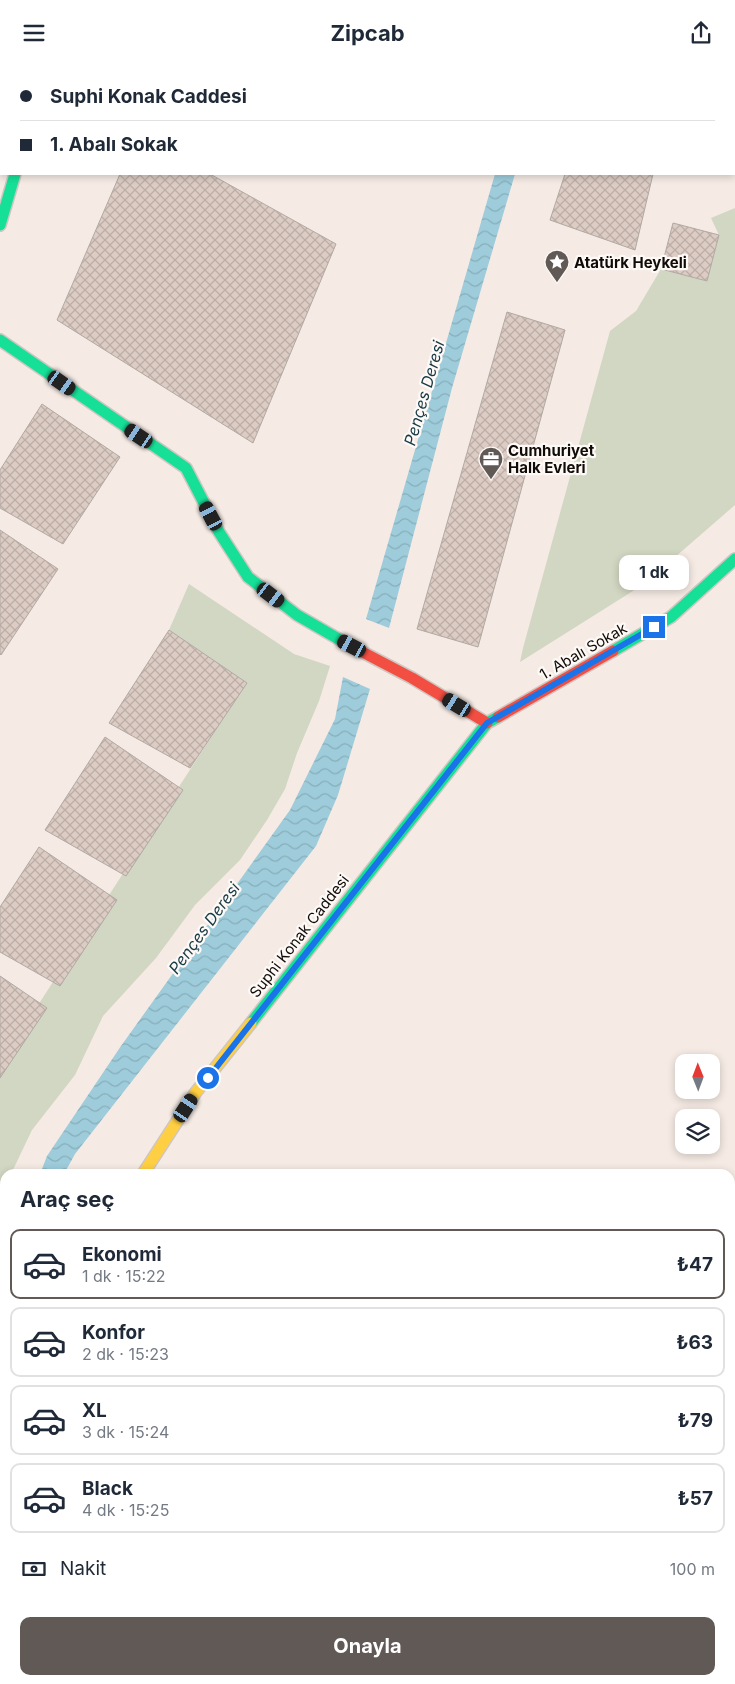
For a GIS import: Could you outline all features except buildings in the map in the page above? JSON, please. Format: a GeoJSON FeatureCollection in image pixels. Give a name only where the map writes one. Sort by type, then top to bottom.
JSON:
{"type":"FeatureCollection","features":[{"type":"Feature","properties":{"kind":"street"},"geometry":{"type":"LineString","coordinates":[[0,225],[15,175]]}},
{"type":"Feature","properties":{"kind":"street"},"geometry":{"type":"LineString","coordinates":[[0,340],[186,468],[219,532],[248,577],[298,615],[322,630],[412,678],[487,723]]}},
{"type":"Feature","properties":{"kind":"street","name":"1. Abalı Sokak"},"geometry":{"type":"LineString","coordinates":[[487,723],[671,617],[735,559]]}},
{"type":"Feature","properties":{"kind":"street","name":"Suphi Konak Caddesi"},"geometry":{"type":"LineString","coordinates":[[147,1169],[196,1092],[487,723]]}},
{"type":"Feature","properties":{"kind":"green space"},"geometry":{"type":"Polygon","coordinates":[[[735,208],[735,505],[644,584],[520,662],[610,331],[636,311],[661,269],[707,281],[719,235],[711,218],[735,208]]]}},
{"type":"Feature","properties":{"kind":"green space"},"geometry":{"type":"Polygon","coordinates":[[[189,584],[294,654],[330,666],[319,701],[297,753],[285,789],[267,820],[240,860],[195,905],[156,958],[103,1016],[75,1075],[32,1130],[13,1169],[0,1169],[0,1064],[246,683],[169,630],[189,584]]]}},
{"type":"Feature","properties":{"kind":"water"},"geometry":{"type":"Polygon","coordinates":[[[495,175],[515,175],[452,388],[389,628],[366,619],[495,175]]]}},
{"type":"Feature","properties":{"kind":"water"},"geometry":{"type":"Polygon","coordinates":[[[343,677],[370,689],[338,795],[316,846],[75,1154],[67,1169],[42,1169],[47,1156],[121,1046],[290,810],[335,719],[343,677]]]}},
{"type":"Feature","properties":{"kind":"traffic: fast"},"geometry":{"type":"LineString","coordinates":[[0,225],[15,175]]}},
{"type":"Feature","properties":{"kind":"traffic: fast"},"geometry":{"type":"LineString","coordinates":[[0,340],[186,468],[219,532],[248,577],[297,615],[349,645]]}},
{"type":"Feature","properties":{"kind":"traffic: fast"},"geometry":{"type":"LineString","coordinates":[[613,651],[671,617],[735,559]]}},
{"type":"Feature","properties":{"kind":"traffic: fast"},"geometry":{"type":"LineString","coordinates":[[251,1023],[487,723],[498,717]]}},
{"type":"Feature","properties":{"kind":"traffic: slow"},"geometry":{"type":"LineString","coordinates":[[146,1169],[196,1092],[251,1023]]}},
{"type":"Feature","properties":{"kind":"traffic: jam"},"geometry":{"type":"LineString","coordinates":[[349,645],[412,678],[487,723]]}},
{"type":"Feature","properties":{"kind":"traffic: jam"},"geometry":{"type":"LineString","coordinates":[[498,717],[613,651]]}},
{"type":"Feature","properties":{"kind":"place","name":"Atatürk Heykeli"},"geometry":{"type":"Point","coordinates":[557,283]}},
{"type":"Feature","properties":{"kind":"place","name":"Cumhuriyet Halk Evleri"},"geometry":{"type":"Point","coordinates":[491,480]}},
{"type":"Feature","properties":{"kind":"route"},"geometry":{"type":"LineString","coordinates":[[208,1078],[487,723],[654,627]]}},
{"type":"Feature","properties":{"kind":"water label","name":"Pençes Deresi"},"geometry":{"type":"Point","coordinates":[424,393]}},
{"type":"Feature","properties":{"kind":"water label","name":"Pençes Deresi"},"geometry":{"type":"Point","coordinates":[204,928]}}]}
